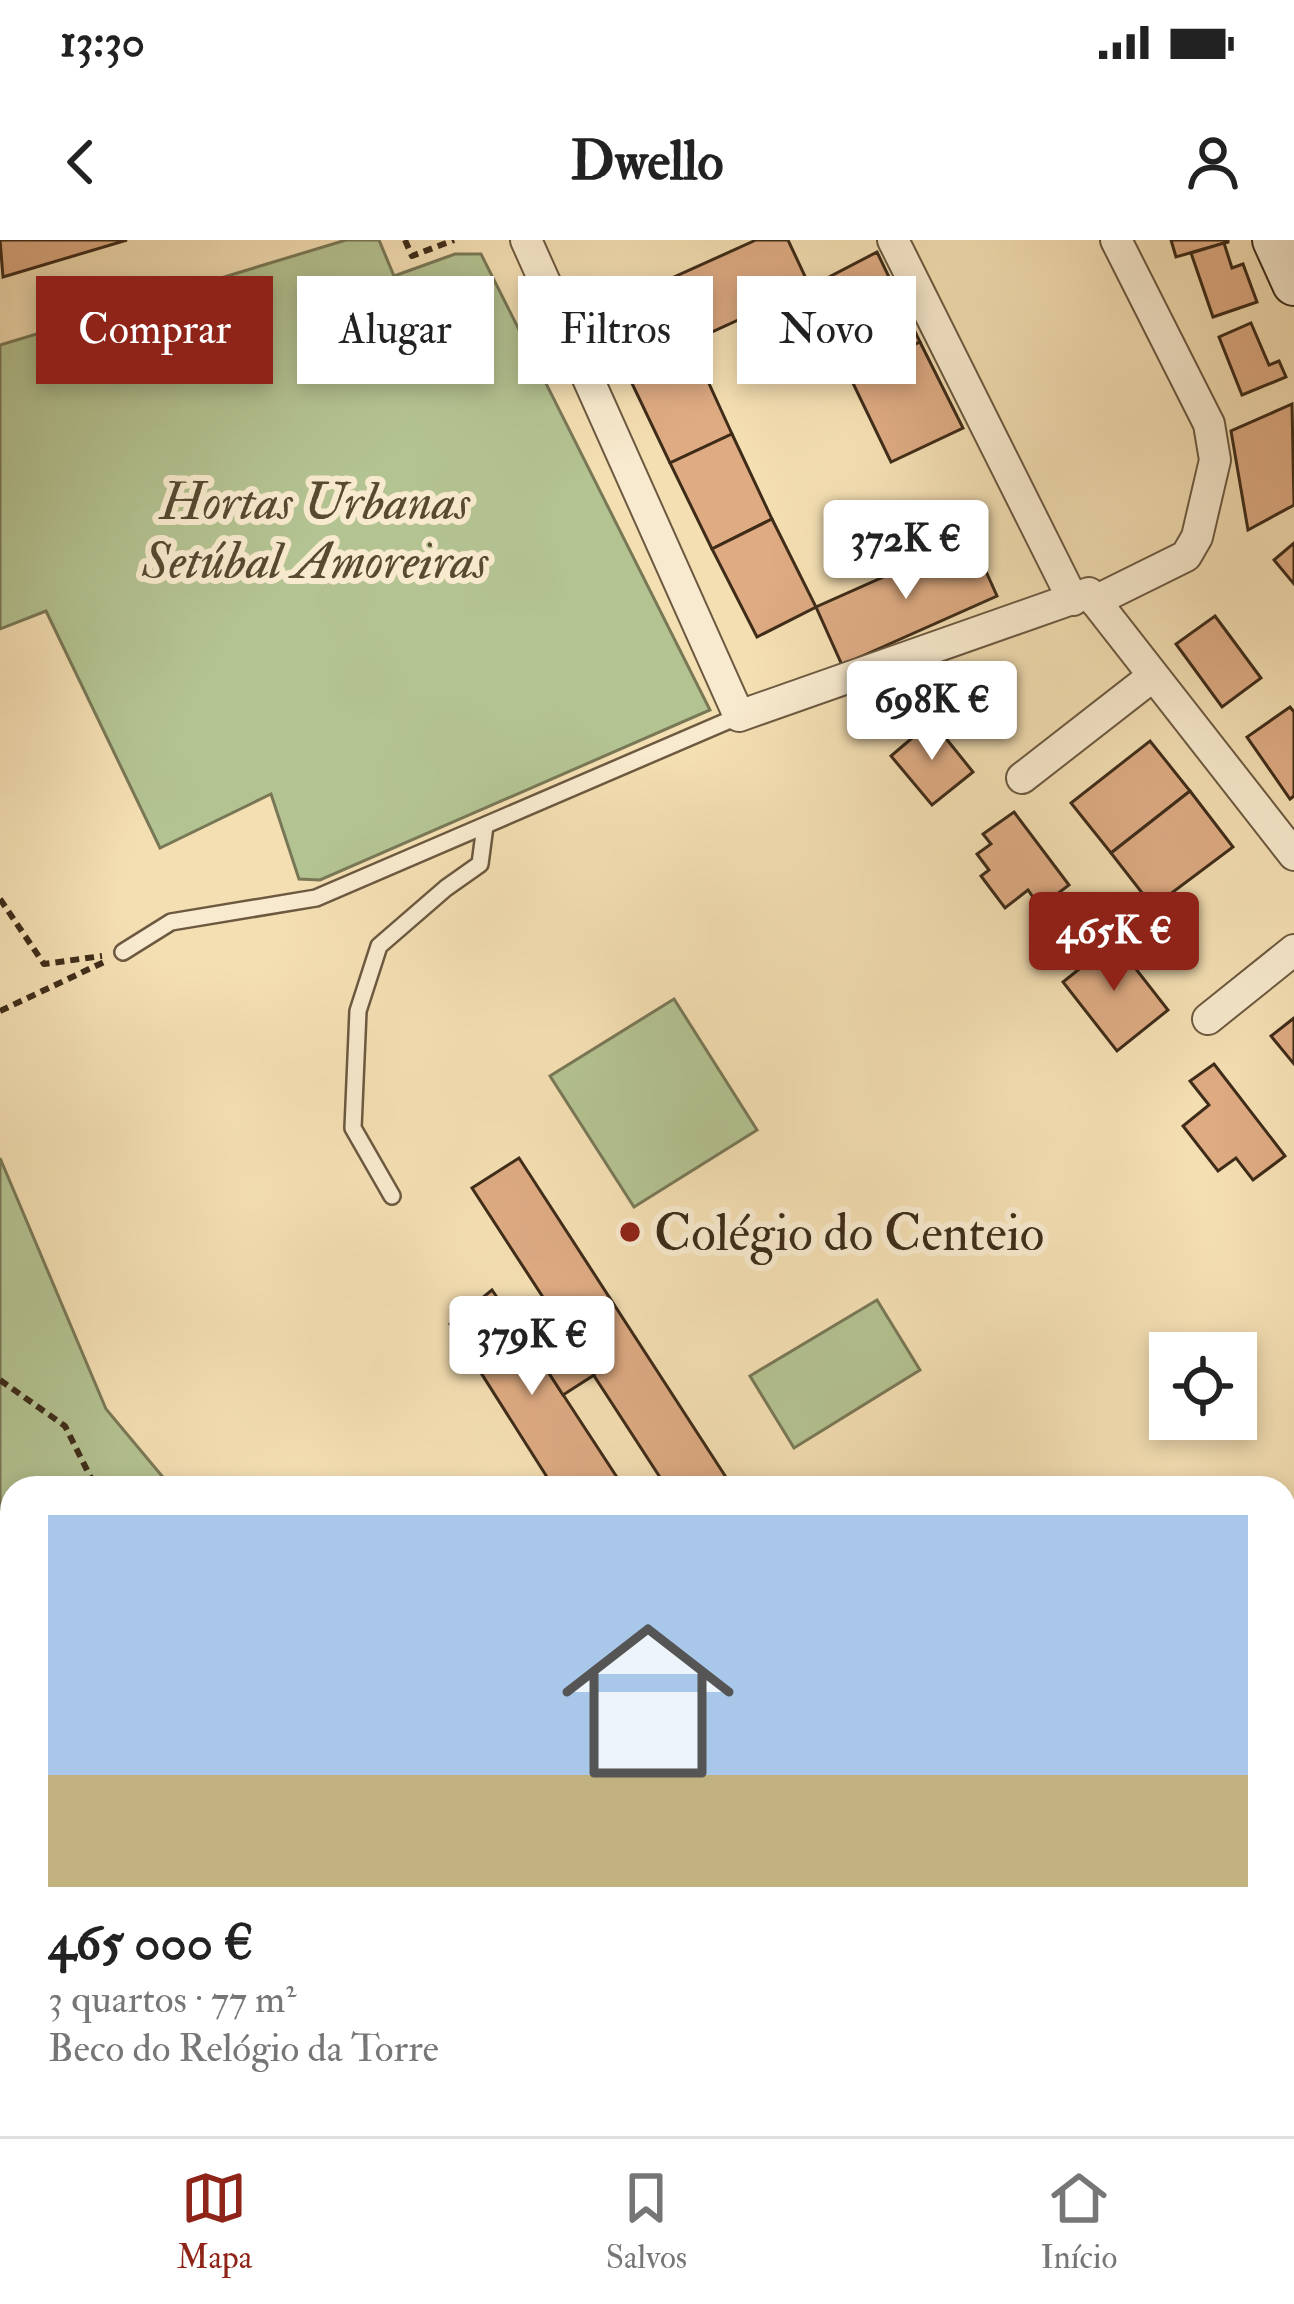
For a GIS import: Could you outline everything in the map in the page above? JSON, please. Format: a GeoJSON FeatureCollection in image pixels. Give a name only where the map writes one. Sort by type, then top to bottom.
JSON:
{"type":"FeatureCollection","features":[{"type":"Feature","properties":{"kind":"street"},"geometry":{"type":"LineString","coordinates":[[526,240],[739,716],[1086,598],[1186,556],[1197,537],[1215,460],[1209,424],[1116,240]]}},
{"type":"Feature","properties":{"kind":"street"},"geometry":{"type":"LineString","coordinates":[[893,240],[1086,598],[1294,855]]}},
{"type":"Feature","properties":{"kind":"street"},"geometry":{"type":"LineString","coordinates":[[1274,240],[1294,284]]}},
{"type":"Feature","properties":{"kind":"street"},"geometry":{"type":"LineString","coordinates":[[1022,778],[1153,676]]}},
{"type":"Feature","properties":{"kind":"street"},"geometry":{"type":"LineString","coordinates":[[1208,1019],[1294,950]]}},
{"type":"Feature","properties":{"kind":"lane"},"geometry":{"type":"LineString","coordinates":[[123,952],[170,922],[316,898],[739,716]]}},
{"type":"Feature","properties":{"kind":"lane"},"geometry":{"type":"LineString","coordinates":[[392,1196],[353,1128],[358,1011],[379,946],[480,864],[484,826]]}},
{"type":"Feature","properties":{"kind":"path"},"geometry":{"type":"LineString","coordinates":[[405,240],[412,256],[454,240]]}},
{"type":"Feature","properties":{"kind":"path"},"geometry":{"type":"LineString","coordinates":[[0,899],[44,964],[123,952]]}},
{"type":"Feature","properties":{"kind":"path"},"geometry":{"type":"LineString","coordinates":[[0,1011],[123,952]]}},
{"type":"Feature","properties":{"kind":"path"},"geometry":{"type":"LineString","coordinates":[[0,1380],[65,1426],[90,1476]]}},
{"type":"Feature","properties":{"kind":"green space","name":"Hortas Urbanas Setúbal Amoreiras"},"geometry":{"type":"Polygon","coordinates":[[[346,240],[379,240],[394,276],[297,276],[297,384],[494,384],[494,280],[518,328],[518,384],[546,384],[710,710],[320,880],[299,879],[271,794],[160,848],[46,611],[0,629],[0,345],[36,334],[36,384],[273,384],[273,276],[227,276],[346,240]]]}},
{"type":"Feature","properties":{"kind":"green space","name":"Hortas Urbanas Setúbal Amoreiras"},"geometry":{"type":"Polygon","coordinates":[[[455,254],[481,254],[492,276],[394,276],[455,254]]]}},
{"type":"Feature","properties":{"kind":"green space"},"geometry":{"type":"Polygon","coordinates":[[[674,999],[757,1130],[634,1207],[550,1076],[674,999]]]}},
{"type":"Feature","properties":{"kind":"green space"},"geometry":{"type":"Polygon","coordinates":[[[0,1158],[106,1409],[162,1476],[0,1476],[0,1158]]]}},
{"type":"Feature","properties":{"kind":"green space"},"geometry":{"type":"Polygon","coordinates":[[[877,1300],[920,1370],[794,1448],[750,1376],[877,1300]]]}},
{"type":"Feature","properties":{"kind":"building"},"geometry":{"type":"Polygon","coordinates":[[[0,240],[127,240],[3,277],[0,240]]]}},
{"type":"Feature","properties":{"kind":"building"},"geometry":{"type":"Polygon","coordinates":[[[756,240],[788,240],[805,276],[737,276],[737,320],[713,331],[713,276],[676,276],[756,240]]]}},
{"type":"Feature","properties":{"kind":"building"},"geometry":{"type":"Polygon","coordinates":[[[1171,240],[1228,240],[1228,242],[1176,257],[1171,240]]]}},
{"type":"Feature","properties":{"kind":"building"},"geometry":{"type":"Polygon","coordinates":[[[1224,243],[1232,268],[1243,264],[1257,302],[1213,317],[1191,253],[1224,243]]]}},
{"type":"Feature","properties":{"kind":"building"},"geometry":{"type":"Polygon","coordinates":[[[877,252],[888,276],[831,276],[877,252]]]}},
{"type":"Feature","properties":{"kind":"building"},"geometry":{"type":"Polygon","coordinates":[[[1251,323],[1269,365],[1279,361],[1286,377],[1242,395],[1219,337],[1251,323]]]}},
{"type":"Feature","properties":{"kind":"building"},"geometry":{"type":"Polygon","coordinates":[[[920,342],[963,428],[891,462],[853,384],[916,384],[916,344],[920,342]]]}},
{"type":"Feature","properties":{"kind":"building"},"geometry":{"type":"Polygon","coordinates":[[[632,384],[709,384],[732,434],[670,463],[632,384]]]}},
{"type":"Feature","properties":{"kind":"building"},"geometry":{"type":"Polygon","coordinates":[[[1292,404],[1294,505],[1248,530],[1231,431],[1292,404]]]}},
{"type":"Feature","properties":{"kind":"building"},"geometry":{"type":"Polygon","coordinates":[[[732,434],[772,519],[712,549],[670,463],[732,434]]]}},
{"type":"Feature","properties":{"kind":"building"},"geometry":{"type":"Polygon","coordinates":[[[772,519],[816,607],[757,637],[712,549],[772,519]]]}},
{"type":"Feature","properties":{"kind":"building"},"geometry":{"type":"Polygon","coordinates":[[[971,538],[997,596],[842,665],[816,607],[971,538]]]}},
{"type":"Feature","properties":{"kind":"building"},"geometry":{"type":"Polygon","coordinates":[[[1294,543],[1294,584],[1274,560],[1294,543]]]}},
{"type":"Feature","properties":{"kind":"building"},"geometry":{"type":"Polygon","coordinates":[[[1215,616],[1261,678],[1222,707],[1176,644],[1215,616]]]}},
{"type":"Feature","properties":{"kind":"building"},"geometry":{"type":"Polygon","coordinates":[[[1290,707],[1294,712],[1294,796],[1290,799],[1247,737],[1290,707]]]}},
{"type":"Feature","properties":{"kind":"building"},"geometry":{"type":"Polygon","coordinates":[[[932,721],[973,772],[932,805],[891,756],[932,721]]]}},
{"type":"Feature","properties":{"kind":"building"},"geometry":{"type":"Polygon","coordinates":[[[1150,741],[1190,791],[1111,853],[1071,803],[1150,741]]]}},
{"type":"Feature","properties":{"kind":"building"},"geometry":{"type":"Polygon","coordinates":[[[1190,791],[1233,847],[1153,907],[1111,853],[1190,791]]]}},
{"type":"Feature","properties":{"kind":"building"},"geometry":{"type":"Polygon","coordinates":[[[1014,812],[1069,885],[1040,907],[1028,890],[1005,908],[981,876],[989,870],[977,854],[991,844],[983,834],[1014,812]]]}},
{"type":"Feature","properties":{"kind":"building"},"geometry":{"type":"Polygon","coordinates":[[[1091,940],[1104,957],[1118,946],[1168,1010],[1117,1051],[1063,982],[1083,966],[1073,954],[1091,940]]]}},
{"type":"Feature","properties":{"kind":"building"},"geometry":{"type":"Polygon","coordinates":[[[1294,1018],[1294,1064],[1271,1036],[1294,1018]]]}},
{"type":"Feature","properties":{"kind":"building"},"geometry":{"type":"Polygon","coordinates":[[[1214,1064],[1285,1156],[1253,1180],[1236,1158],[1218,1171],[1183,1126],[1209,1105],[1190,1081],[1214,1064]]]}},
{"type":"Feature","properties":{"kind":"building"},"geometry":{"type":"Polygon","coordinates":[[[519,1158],[725,1476],[659,1476],[472,1188],[519,1158]]]}},
{"type":"Feature","properties":{"kind":"building"},"geometry":{"type":"Polygon","coordinates":[[[492,1290],[616,1476],[546,1476],[450,1324],[492,1290]]]}},
{"type":"Feature","properties":{"kind":"building"},"geometry":{"type":"Polygon","coordinates":[[[576,1348],[594,1375],[563,1395],[545,1367],[576,1348]]]}},
{"type":"Feature","properties":{"kind":"place","name":"Colégio do Centeio"},"geometry":{"type":"Point","coordinates":[630,1232]}}]}
